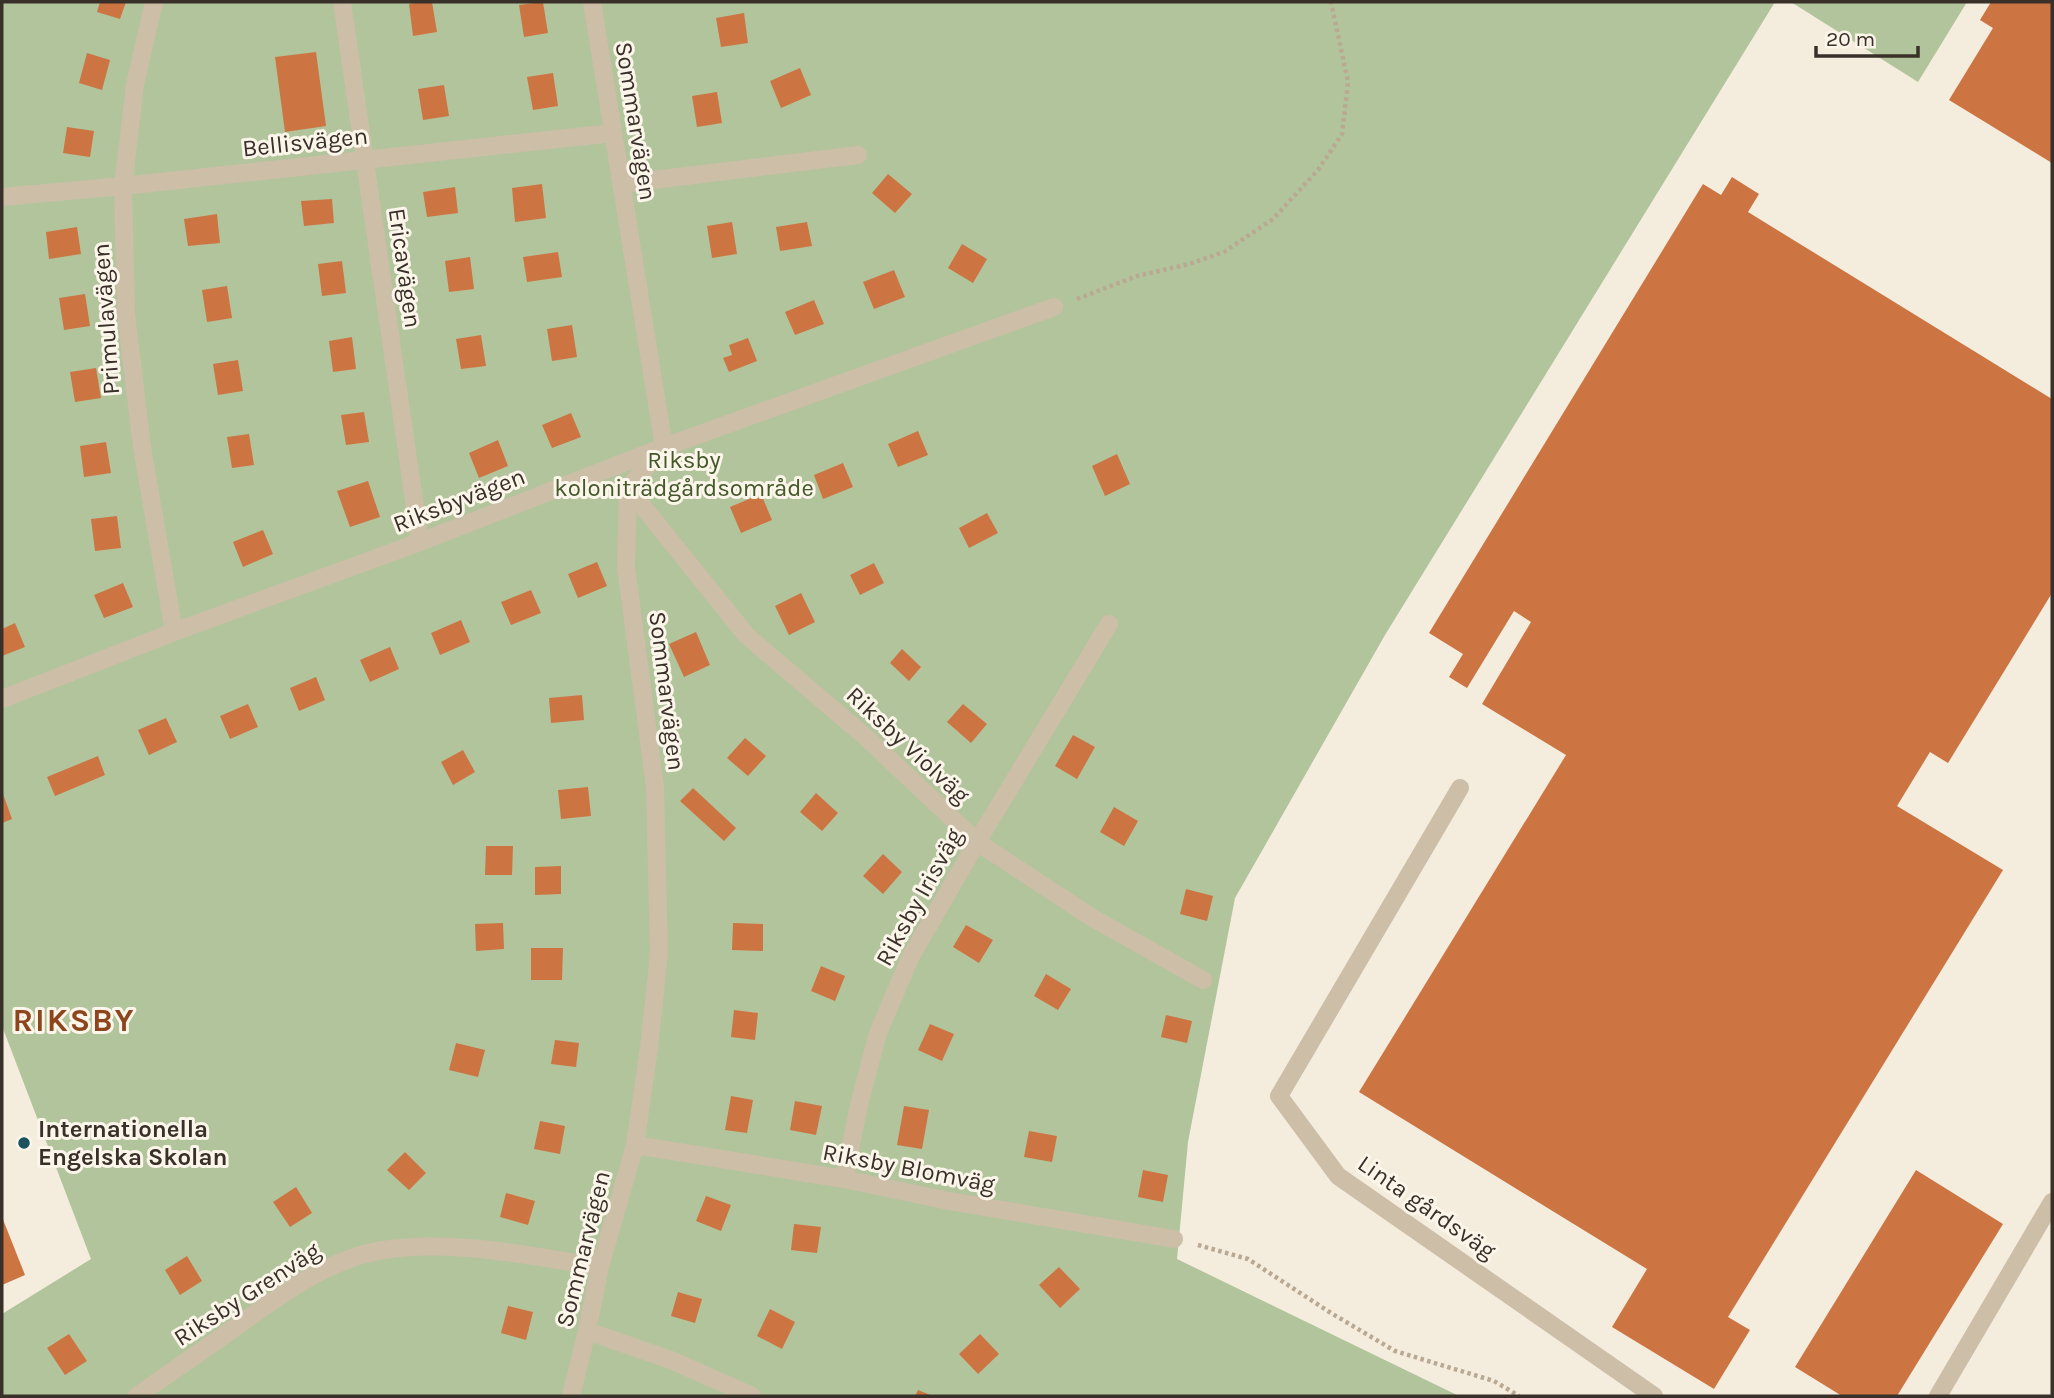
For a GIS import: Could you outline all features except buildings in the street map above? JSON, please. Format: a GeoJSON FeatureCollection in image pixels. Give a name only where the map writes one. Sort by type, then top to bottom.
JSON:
{"type":"FeatureCollection","features":[{"type":"Feature","properties":{"kind":"street","name":"Primulavägen"},"geometry":{"type":"LineString","coordinates":[[155,2],[135,85],[123,186],[126,313],[142,447],[174,632]]}},
{"type":"Feature","properties":{"kind":"street","name":"Ericavägen"},"geometry":{"type":"LineString","coordinates":[[341,2],[420,542]]}},
{"type":"Feature","properties":{"kind":"street","name":"Sommarvägen"},"geometry":{"type":"LineString","coordinates":[[592,2],[664,447]]}},
{"type":"Feature","properties":{"kind":"street","name":"Bellisvägen"},"geometry":{"type":"LineString","coordinates":[[2,197],[613,133]]}},
{"type":"Feature","properties":{"kind":"street"},"geometry":{"type":"LineString","coordinates":[[621,184],[858,155]]}},
{"type":"Feature","properties":{"kind":"street","name":"Riksbyvägen"},"geometry":{"type":"LineString","coordinates":[[2,699],[664,447],[1054,307]]}},
{"type":"Feature","properties":{"kind":"street"},"geometry":{"type":"LineString","coordinates":[[628,488],[664,447]]}},
{"type":"Feature","properties":{"kind":"street","name":"Sommarvägen"},"geometry":{"type":"LineString","coordinates":[[571,1396],[600,1267],[635,1145],[659,954],[654,787],[626,567],[628,488]]}},
{"type":"Feature","properties":{"kind":"street","name":"Riksby Violväg"},"geometry":{"type":"LineString","coordinates":[[628,488],[747,635],[868,739],[977,842],[1091,916],[1203,980]]}},
{"type":"Feature","properties":{"kind":"street","name":"Riksby Irisväg"},"geometry":{"type":"LineString","coordinates":[[844,1180],[859,1105],[878,1033],[911,957],[1109,624]]}},
{"type":"Feature","properties":{"kind":"street","name":"Linta gårdsväg"},"geometry":{"type":"LineString","coordinates":[[1460,788],[1279,1096],[1338,1176],[1654,1396]]}},
{"type":"Feature","properties":{"kind":"street","name":"Riksby Blomväg"},"geometry":{"type":"LineString","coordinates":[[635,1145],[1174,1239]]}},
{"type":"Feature","properties":{"kind":"street"},"geometry":{"type":"LineString","coordinates":[[1938,1396],[2052,1202]]}},
{"type":"Feature","properties":{"kind":"street","name":"Riksby Grenväg"},"geometry":{"type":"LineString","coordinates":[[137,1396],[267,1305],[330,1266],[382,1250],[444,1246],[600,1267]]}},
{"type":"Feature","properties":{"kind":"street"},"geometry":{"type":"LineString","coordinates":[[587,1331],[671,1360],[752,1396]]}},
{"type":"Feature","properties":{"kind":"path"},"geometry":{"type":"LineString","coordinates":[[1054,307],[1137,276],[1189,264],[1224,252],[1273,219],[1318,170],[1342,134],[1348,82],[1331,2]]}},
{"type":"Feature","properties":{"kind":"path"},"geometry":{"type":"LineString","coordinates":[[1174,1239],[1248,1259],[1395,1351],[1494,1381],[1519,1396]]}},
{"type":"Feature","properties":{"kind":"green space","name":"Riksby koloniträdgårdsområde"},"geometry":{"type":"Polygon","coordinates":[[[2,2],[1775,2],[1385,635],[1235,898],[1188,1142],[1177,1259],[1459,1396],[2,1396],[2,1314],[91,1259],[2,1026],[2,2]]]}},
{"type":"Feature","properties":{"kind":"green space"},"geometry":{"type":"Polygon","coordinates":[[[1791,2],[1967,2],[1918,82],[1791,2]]]}},
{"type":"Feature","properties":{"kind":"place","name":"Internationella Engelska Skolan"},"geometry":{"type":"Point","coordinates":[24,1143]}},
{"type":"Feature","properties":{"kind":"district","name":"RIKSBY"},"geometry":{"type":"Point","coordinates":[74,1020]}}]}
